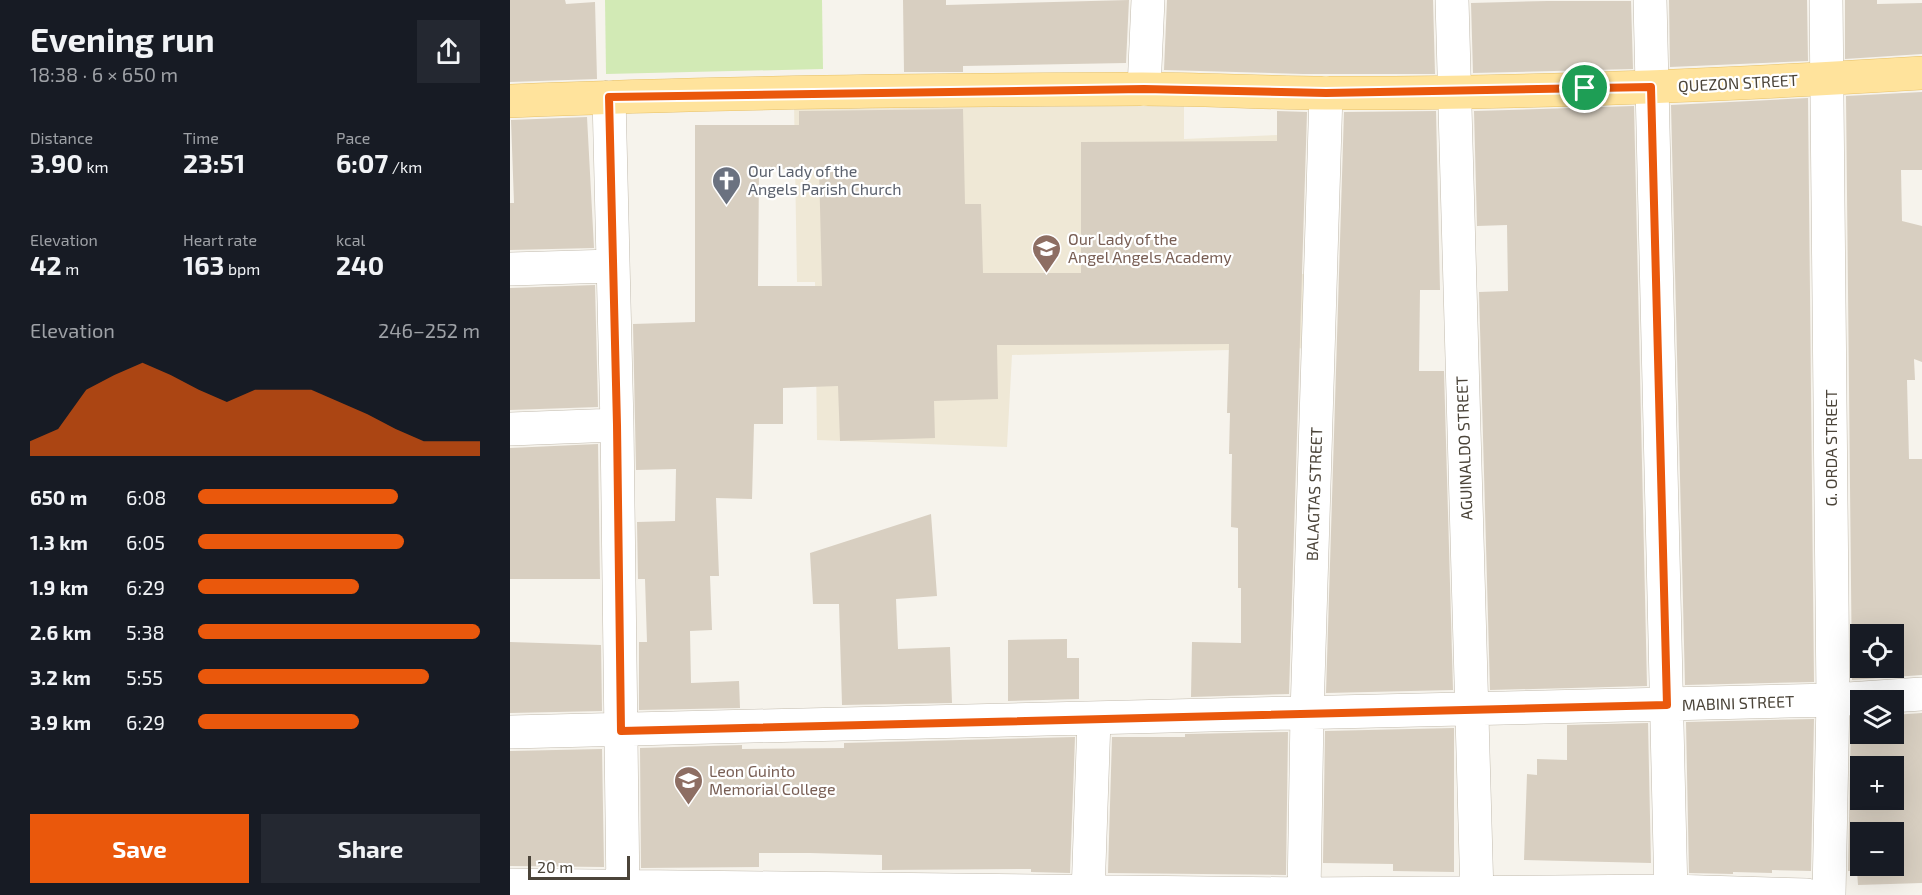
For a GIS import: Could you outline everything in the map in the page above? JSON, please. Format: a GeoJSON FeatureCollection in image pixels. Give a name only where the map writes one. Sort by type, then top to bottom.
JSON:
{"type":"FeatureCollection","features":[{"type":"Feature","properties":{"kind":"main road","name":"QUEZON STREET"},"geometry":{"type":"LineString","coordinates":[[510,101],[609,97],[1144,89],[1326,93],[1454,91],[1651,87],[1922,73]]}},
{"type":"Feature","properties":{"kind":"street"},"geometry":{"type":"LineString","coordinates":[[1144,89],[1148,0]]}},
{"type":"Feature","properties":{"kind":"street","name":"AGUINALDO STREET"},"geometry":{"type":"LineString","coordinates":[[1452,0],[1477,893]]}},
{"type":"Feature","properties":{"kind":"street"},"geometry":{"type":"LineString","coordinates":[[1650,0],[1670,893]]}},
{"type":"Feature","properties":{"kind":"street","name":"G. ORDA STREET"},"geometry":{"type":"LineString","coordinates":[[1826,0],[1833,700],[1829,895]]}},
{"type":"Feature","properties":{"kind":"street","name":"BALAGTAS STREET"},"geometry":{"type":"LineString","coordinates":[[1304,895],[1307,714],[1326,93]]}},
{"type":"Feature","properties":{"kind":"street"},"geometry":{"type":"LineString","coordinates":[[609,97],[617,425],[622,891]]}},
{"type":"Feature","properties":{"kind":"street"},"geometry":{"type":"LineString","coordinates":[[510,269],[613,266]]}},
{"type":"Feature","properties":{"kind":"street"},"geometry":{"type":"LineString","coordinates":[[510,429],[617,425]]}},
{"type":"Feature","properties":{"kind":"street","name":"MABINI STREET"},"geometry":{"type":"LineString","coordinates":[[510,732],[1667,705],[1833,700],[1922,694]]}},
{"type":"Feature","properties":{"kind":"street"},"geometry":{"type":"LineString","coordinates":[[1088,894],[1094,719]]}},
{"type":"Feature","properties":{"kind":"street"},"geometry":{"type":"LineString","coordinates":[[510,885],[622,891],[1807,895]]}},
{"type":"Feature","properties":{"kind":"shaded area","name":"Our Lady of the Angel Angels Academy"},"geometry":{"type":"Polygon","coordinates":[[[1184,97],[1184,139],[1278,135],[1280,268],[1314,277],[1315,348],[1012,355],[1007,447],[817,440],[815,282],[797,282],[794,103],[1184,97]]]}},
{"type":"Feature","properties":{"kind":"green space"},"geometry":{"type":"Polygon","coordinates":[[[605,0],[822,0],[823,69],[606,74],[605,0]]]}},
{"type":"Feature","properties":{"kind":"building"},"geometry":{"type":"Polygon","coordinates":[[[510,0],[565,0],[566,4],[595,2],[597,79],[510,82],[510,0]]]}},
{"type":"Feature","properties":{"kind":"building"},"geometry":{"type":"Polygon","coordinates":[[[903,0],[946,0],[946,5],[1129,0],[1126,63],[963,66],[963,72],[904,72],[903,0]]]}},
{"type":"Feature","properties":{"kind":"building"},"geometry":{"type":"Polygon","coordinates":[[[1167,0],[1433,0],[1435,74],[1303,74],[1164,70],[1167,0]]]}},
{"type":"Feature","properties":{"kind":"building"},"geometry":{"type":"Polygon","coordinates":[[[1669,0],[1807,0],[1808,61],[1670,67],[1669,0]]]}},
{"type":"Feature","properties":{"kind":"building"},"geometry":{"type":"Polygon","coordinates":[[[1845,0],[1877,0],[1877,4],[1922,3],[1922,54],[1845,59],[1845,0]]]}},
{"type":"Feature","properties":{"kind":"building"},"geometry":{"type":"Polygon","coordinates":[[[1631,1],[1633,69],[1473,73],[1471,3],[1631,1]]]}},
{"type":"Feature","properties":{"kind":"building"},"geometry":{"type":"Polygon","coordinates":[[[1922,92],[1922,170],[1901,170],[1902,221],[1922,226],[1922,362],[1914,359],[1915,380],[1907,380],[1909,459],[1922,459],[1922,675],[1904,676],[1904,624],[1851,624],[1846,96],[1922,92]]]}},
{"type":"Feature","properties":{"kind":"building"},"geometry":{"type":"Polygon","coordinates":[[[1808,98],[1814,682],[1685,685],[1671,105],[1808,98]]]}},
{"type":"Feature","properties":{"kind":"building"},"geometry":{"type":"Polygon","coordinates":[[[1634,106],[1647,686],[1490,690],[1479,292],[1508,291],[1507,225],[1477,226],[1474,111],[1634,106]]]}},
{"type":"Feature","properties":{"kind":"building"},"geometry":{"type":"Polygon","coordinates":[[[963,109],[965,204],[981,204],[983,273],[1081,273],[1081,142],[1277,141],[1277,111],[1307,112],[1289,694],[1191,697],[1192,642],[1241,643],[1238,528],[1231,527],[1232,454],[1229,454],[1230,413],[1227,413],[1229,344],[997,345],[998,399],[934,401],[935,438],[840,441],[838,386],[783,388],[783,424],[754,424],[752,499],[716,498],[719,576],[710,576],[712,630],[690,631],[691,683],[739,681],[740,708],[639,710],[639,642],[647,642],[645,579],[638,579],[637,522],[675,521],[676,469],[636,470],[633,324],[695,322],[695,125],[799,125],[799,111],[963,109]],[[819,168],[759,170],[758,286],[822,286],[819,168]]]}},
{"type":"Feature","properties":{"kind":"building"},"geometry":{"type":"Polygon","coordinates":[[[1436,111],[1440,290],[1420,290],[1419,371],[1444,371],[1453,690],[1326,693],[1344,112],[1436,111]]]}},
{"type":"Feature","properties":{"kind":"building"},"geometry":{"type":"Polygon","coordinates":[[[587,117],[594,248],[510,250],[510,203],[514,203],[511,120],[587,117]]]}},
{"type":"Feature","properties":{"kind":"building"},"geometry":{"type":"Polygon","coordinates":[[[595,285],[598,407],[510,410],[510,288],[595,285]]]}},
{"type":"Feature","properties":{"kind":"building"},"geometry":{"type":"Polygon","coordinates":[[[598,444],[600,579],[510,579],[510,448],[598,444]]]}},
{"type":"Feature","properties":{"kind":"building"},"geometry":{"type":"Polygon","coordinates":[[[931,514],[937,596],[896,599],[898,649],[950,647],[952,703],[842,705],[839,604],[813,604],[810,553],[931,514]]]}},
{"type":"Feature","properties":{"kind":"building"},"geometry":{"type":"Polygon","coordinates":[[[1067,639],[1067,658],[1079,658],[1079,699],[1008,701],[1008,640],[1067,639]]]}},
{"type":"Feature","properties":{"kind":"building"},"geometry":{"type":"Polygon","coordinates":[[[510,642],[601,645],[602,711],[510,713],[510,642]]]}},
{"type":"Feature","properties":{"kind":"building"},"geometry":{"type":"Polygon","coordinates":[[[1852,678],[1880,678],[1852,680],[1852,678]]]}},
{"type":"Feature","properties":{"kind":"building"},"geometry":{"type":"Polygon","coordinates":[[[1922,713],[1922,883],[1858,885],[1857,876],[1904,876],[1904,822],[1850,822],[1850,871],[1848,871],[1850,769],[1850,810],[1904,810],[1904,756],[1850,756],[1850,744],[1904,744],[1904,714],[1922,713]]]}},
{"type":"Feature","properties":{"kind":"building"},"geometry":{"type":"Polygon","coordinates":[[[1814,719],[1811,871],[1689,873],[1686,722],[1814,719]]]}},
{"type":"Feature","properties":{"kind":"building"},"geometry":{"type":"Polygon","coordinates":[[[1648,723],[1651,863],[1524,860],[1527,774],[1537,775],[1537,759],[1567,760],[1567,725],[1648,723]]]}},
{"type":"Feature","properties":{"kind":"building"},"geometry":{"type":"Polygon","coordinates":[[[1454,728],[1454,872],[1393,871],[1393,864],[1323,863],[1325,731],[1454,728]]]}},
{"type":"Feature","properties":{"kind":"building"},"geometry":{"type":"Polygon","coordinates":[[[1288,732],[1286,875],[1108,873],[1112,737],[1185,737],[1185,734],[1288,732]]]}},
{"type":"Feature","properties":{"kind":"building"},"geometry":{"type":"Polygon","coordinates":[[[1075,737],[1070,873],[1031,872],[1031,869],[882,870],[882,855],[810,853],[759,853],[759,867],[641,868],[640,748],[742,745],[742,749],[844,748],[844,743],[1075,737]]]}},
{"type":"Feature","properties":{"kind":"building"},"geometry":{"type":"Polygon","coordinates":[[[602,749],[604,867],[510,866],[510,751],[602,749]]]}},
{"type":"Feature","properties":{"kind":"place","name":"Our Lady of the Angels Parish Church"},"geometry":{"type":"Point","coordinates":[727,206]}},
{"type":"Feature","properties":{"kind":"place","name":"Our Lady of the Angel Angels Academy"},"geometry":{"type":"Point","coordinates":[1047,274]}},
{"type":"Feature","properties":{"kind":"place","name":"Leon Guinto Memorial College"},"geometry":{"type":"Point","coordinates":[688,806]}},
{"type":"Feature","properties":{"kind":"route"},"geometry":{"type":"LineString","coordinates":[[1651,87],[1667,705],[1472,708],[621,731],[609,97],[1144,89],[1326,93],[1585,88],[1651,87]]}}]}
